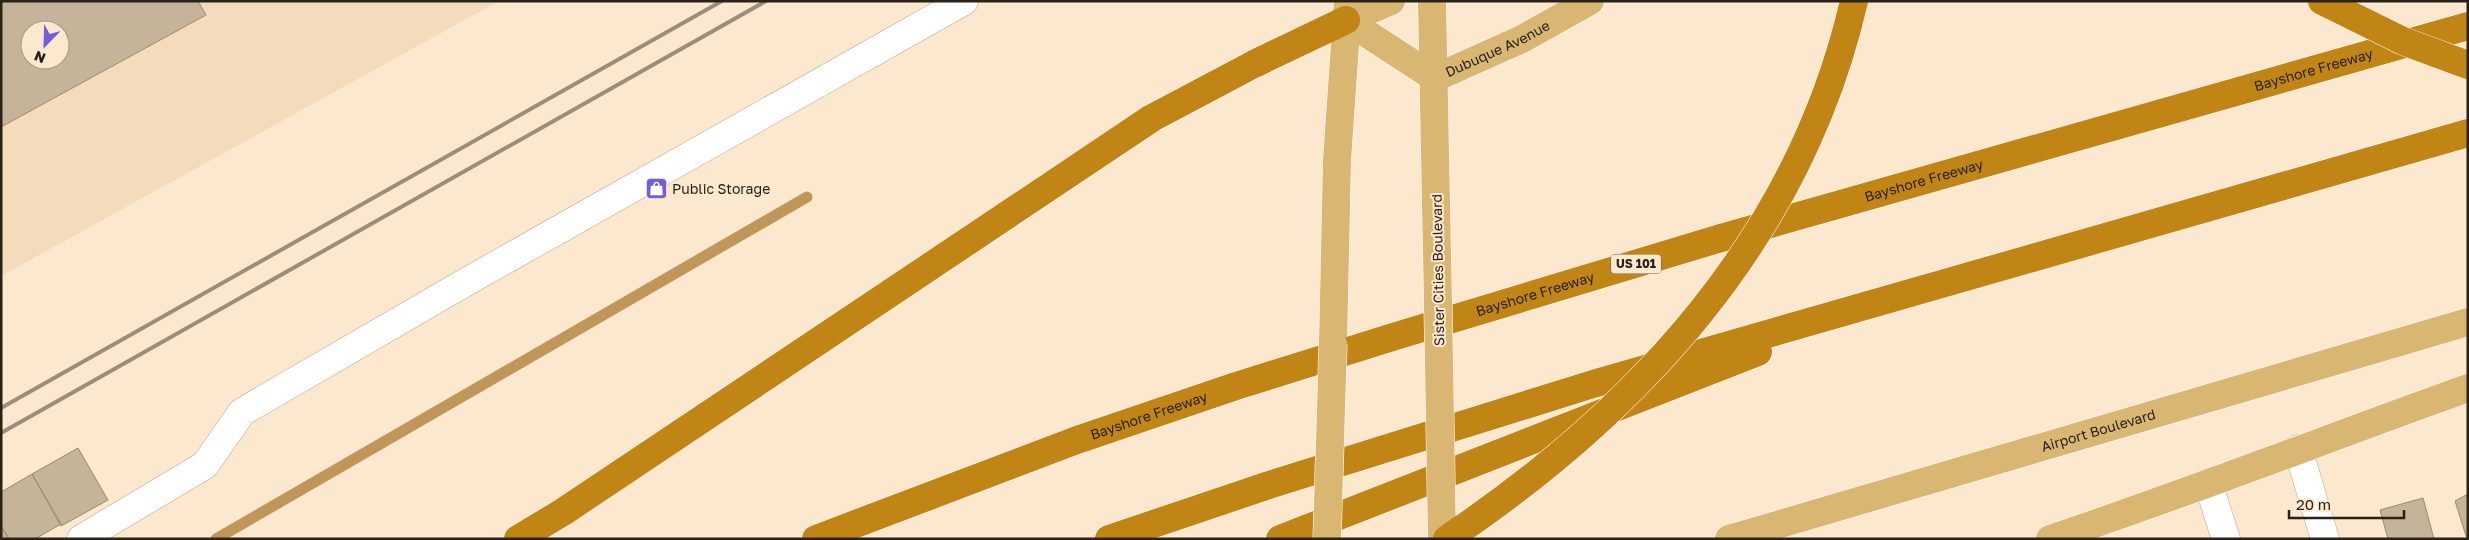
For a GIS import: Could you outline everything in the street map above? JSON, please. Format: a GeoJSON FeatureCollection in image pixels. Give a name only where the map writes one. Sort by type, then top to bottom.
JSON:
{"type":"FeatureCollection","features":[{"type":"Feature","properties":{"kind":"highway"},"geometry":{"type":"LineString","coordinates":[[1447,539],[1558,458],[1618,403],[1662,358],[1707,306],[1747,250],[1786,183],[1832,79],[1854,1]]}},
{"type":"Feature","properties":{"kind":"highway"},"geometry":{"type":"LineString","coordinates":[[2322,1],[2403,41],[2468,65]]}},
{"type":"Feature","properties":{"kind":"highway"},"geometry":{"type":"LineString","coordinates":[[518,539],[564,512],[1152,118],[1254,64],[1347,11]]}},
{"type":"Feature","properties":{"kind":"highway","name":"Bayshore Freeway"},"geometry":{"type":"LineString","coordinates":[[816,539],[1077,440],[1368,345],[1740,233],[2468,26]]}},
{"type":"Feature","properties":{"kind":"highway"},"geometry":{"type":"LineString","coordinates":[[1109,539],[1269,485],[1583,387],[2468,133]]}},
{"type":"Feature","properties":{"kind":"highway"},"geometry":{"type":"LineString","coordinates":[[1280,539],[1917,290]]}},
{"type":"Feature","properties":{"kind":"main road"},"geometry":{"type":"LineString","coordinates":[[1327,539],[1336,207],[1347,11],[1391,1]]}},
{"type":"Feature","properties":{"kind":"main road","name":"Sister Cities Boulevard"},"geometry":{"type":"LineString","coordinates":[[1432,1],[1437,179],[1442,539]]}},
{"type":"Feature","properties":{"kind":"main road","name":"Dubuque Avenue"},"geometry":{"type":"LineString","coordinates":[[1347,11],[1435,78],[1522,39],[1590,1]]}},
{"type":"Feature","properties":{"kind":"main road","name":"Airport Boulevard"},"geometry":{"type":"LineString","coordinates":[[1729,539],[2468,322]]}},
{"type":"Feature","properties":{"kind":"main road"},"geometry":{"type":"LineString","coordinates":[[2050,539],[2133,511],[2468,388]]}},
{"type":"Feature","properties":{"kind":"lane"},"geometry":{"type":"LineString","coordinates":[[82,539],[205,465],[242,412],[473,278],[964,1]]}},
{"type":"Feature","properties":{"kind":"lane"},"geometry":{"type":"LineString","coordinates":[[2298,449],[2325,539]]}},
{"type":"Feature","properties":{"kind":"lane"},"geometry":{"type":"LineString","coordinates":[[2208,483],[2226,539]]}},
{"type":"Feature","properties":{"kind":"shaded area"},"geometry":{"type":"Polygon","coordinates":[[[1,1],[499,1],[1,276],[1,1]]]}},
{"type":"Feature","properties":{"kind":"building"},"geometry":{"type":"Polygon","coordinates":[[[1,1],[198,1],[206,15],[1,127],[1,1]]]}},
{"type":"Feature","properties":{"kind":"building"},"geometry":{"type":"Polygon","coordinates":[[[78,448],[108,500],[61,526],[32,474],[78,448]]]}},
{"type":"Feature","properties":{"kind":"building"},"geometry":{"type":"Polygon","coordinates":[[[32,474],[61,524],[35,539],[9,539],[1,526],[1,492],[32,474]]]}},
{"type":"Feature","properties":{"kind":"building"},"geometry":{"type":"Polygon","coordinates":[[[2468,494],[2468,539],[2467,539],[2455,501],[2468,494]]]}},
{"type":"Feature","properties":{"kind":"building"},"geometry":{"type":"Polygon","coordinates":[[[2423,498],[2434,539],[2388,539],[2380,510],[2423,498]]]}},
{"type":"Feature","properties":{"kind":"building"},"geometry":{"type":"Polygon","coordinates":[[[1,526],[9,539],[1,539],[1,526]]]}},
{"type":"Feature","properties":{"kind":"waterway"},"geometry":{"type":"LineString","coordinates":[[216,539],[807,197]]}},
{"type":"Feature","properties":{"kind":"railway"},"geometry":{"type":"LineString","coordinates":[[1,408],[722,1]]}},
{"type":"Feature","properties":{"kind":"railway"},"geometry":{"type":"LineString","coordinates":[[1,433],[766,1]]}},
{"type":"Feature","properties":{"kind":"place","name":"Public Storage"},"geometry":{"type":"Point","coordinates":[656,189]}}]}
